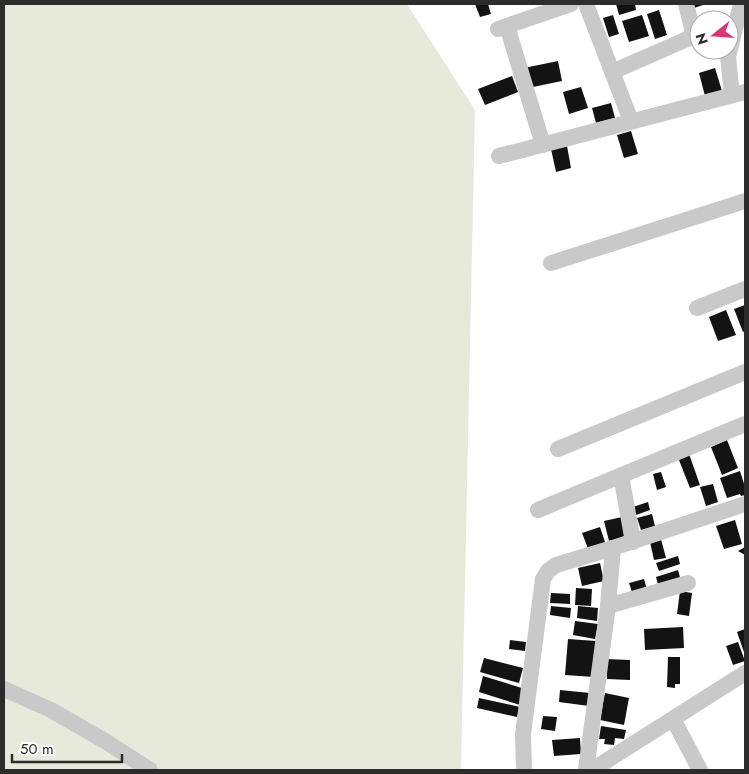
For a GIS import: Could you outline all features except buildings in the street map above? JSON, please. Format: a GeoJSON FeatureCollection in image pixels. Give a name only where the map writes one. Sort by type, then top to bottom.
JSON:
{"type":"FeatureCollection","features":[{"type":"Feature","properties":{"kind":"street"},"geometry":{"type":"LineString","coordinates":[[542,145],[502,28],[571,4]]}},
{"type":"Feature","properties":{"kind":"street"},"geometry":{"type":"LineString","coordinates":[[586,4],[631,121]]}},
{"type":"Feature","properties":{"kind":"street"},"geometry":{"type":"LineString","coordinates":[[612,72],[689,40]]}},
{"type":"Feature","properties":{"kind":"street"},"geometry":{"type":"LineString","coordinates":[[500,156],[738,94],[726,60]]}},
{"type":"Feature","properties":{"kind":"street"},"geometry":{"type":"LineString","coordinates":[[551,263],[745,201]]}},
{"type":"Feature","properties":{"kind":"street"},"geometry":{"type":"LineString","coordinates":[[697,308],[745,289]]}},
{"type":"Feature","properties":{"kind":"street"},"geometry":{"type":"LineString","coordinates":[[558,449],[745,372]]}},
{"type":"Feature","properties":{"kind":"street"},"geometry":{"type":"LineString","coordinates":[[538,510],[745,424]]}},
{"type":"Feature","properties":{"kind":"street"},"geometry":{"type":"LineString","coordinates":[[621,475],[633,542]]}},
{"type":"Feature","properties":{"kind":"street"},"geometry":{"type":"LineString","coordinates":[[524,770],[523,734],[543,579],[548,571],[556,565],[633,542],[745,504]]}},
{"type":"Feature","properties":{"kind":"street"},"geometry":{"type":"LineString","coordinates":[[594,769],[614,548]]}},
{"type":"Feature","properties":{"kind":"street"},"geometry":{"type":"LineString","coordinates":[[608,606],[688,583]]}},
{"type":"Feature","properties":{"kind":"street"},"geometry":{"type":"LineString","coordinates":[[594,769],[745,673]]}},
{"type":"Feature","properties":{"kind":"street"},"geometry":{"type":"LineString","coordinates":[[4,689],[51,710],[150,770]]}},
{"type":"Feature","properties":{"kind":"street"},"geometry":{"type":"LineString","coordinates":[[673,719],[700,770]]}},
{"type":"Feature","properties":{"kind":"green space"},"geometry":{"type":"Polygon","coordinates":[[[4,4],[407,4],[475,110],[461,770],[4,770],[4,4]]]}}]}
